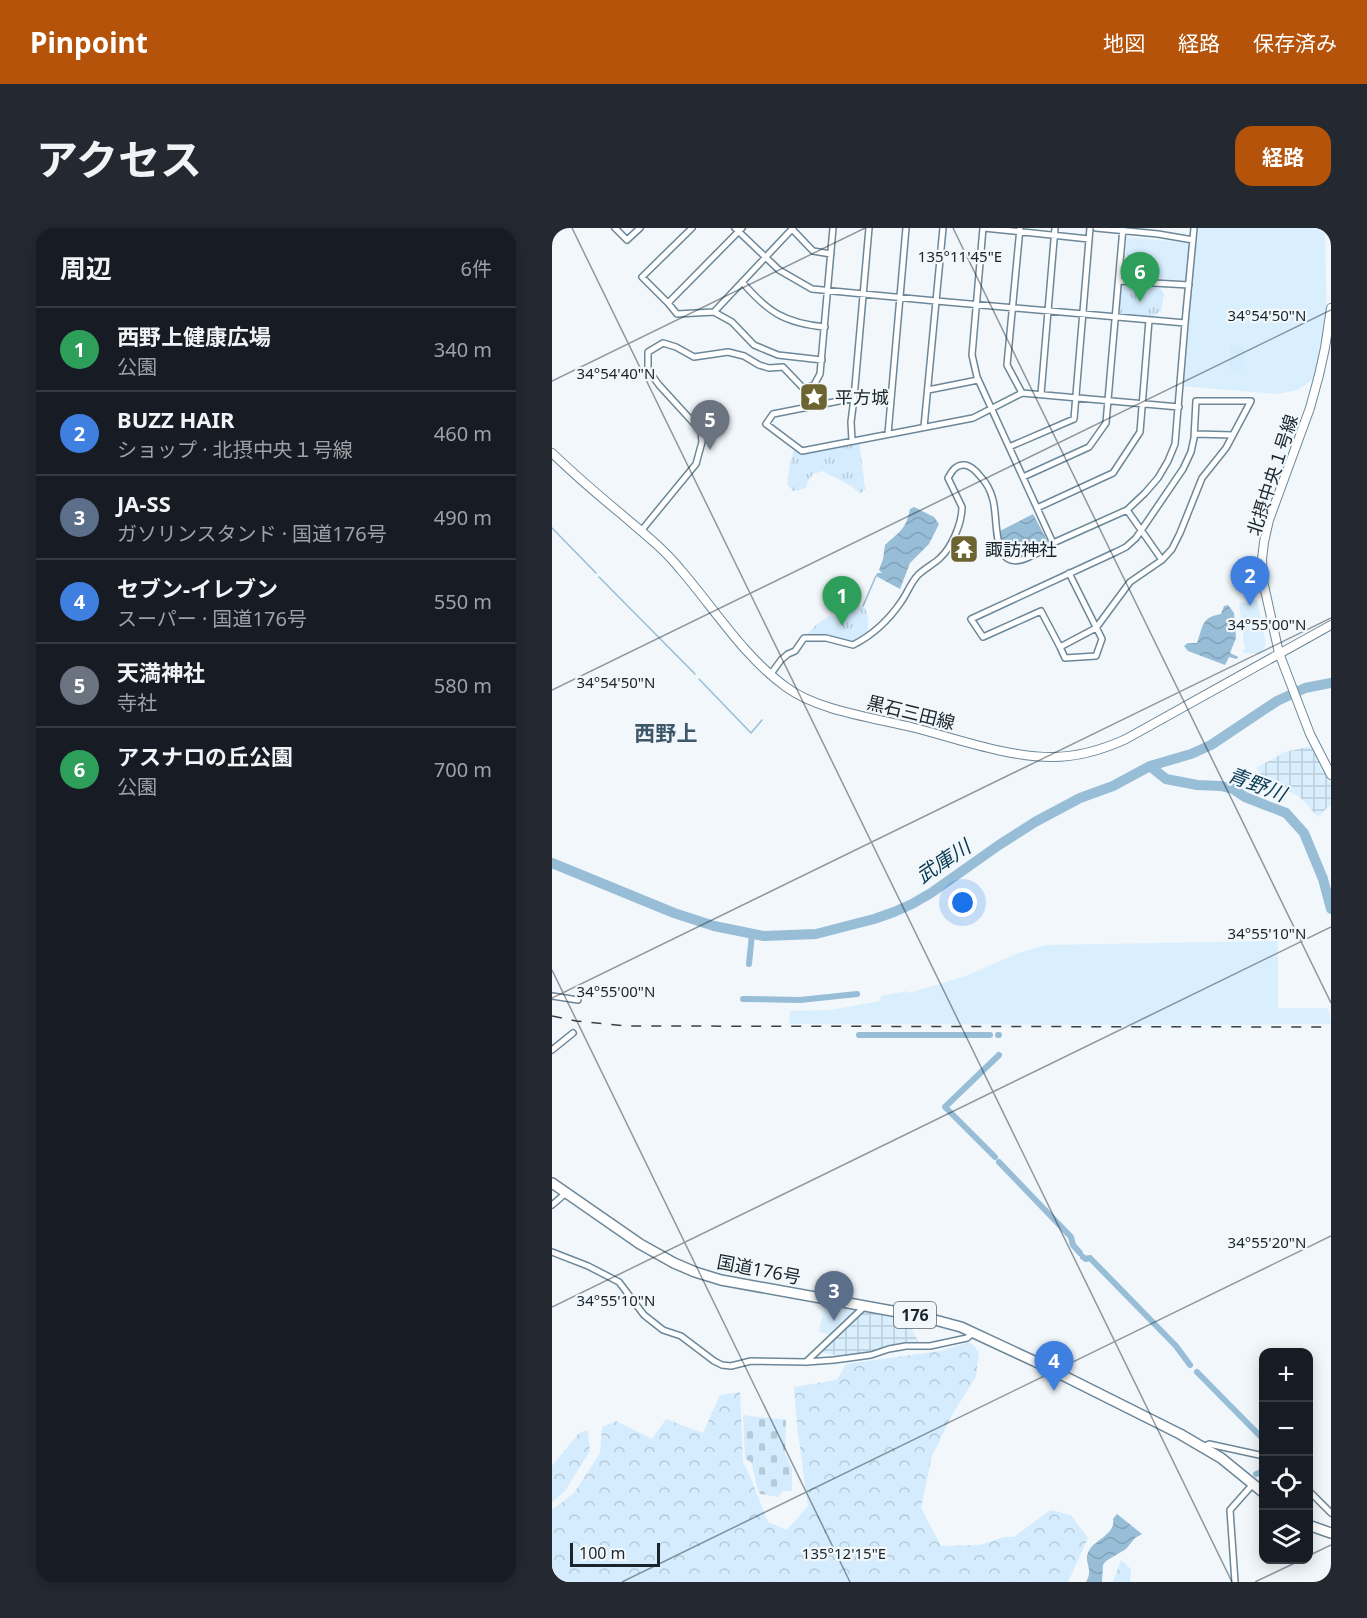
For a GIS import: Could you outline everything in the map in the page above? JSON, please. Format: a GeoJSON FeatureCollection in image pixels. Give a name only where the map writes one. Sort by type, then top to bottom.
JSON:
{"type":"FeatureCollection","features":[{"type":"Feature","properties":{"kind":"highway","name":"国道176号"},"geometry":{"type":"LineString","coordinates":[[552,1183],[640,1245],[695,1272],[721,1280],[940,1320],[974,1332],[1203,1447],[1221,1458],[1259,1489]]}},
{"type":"Feature","properties":{"kind":"highway"},"geometry":{"type":"LineString","coordinates":[[1313,1527],[1331,1533]]}},
{"type":"Feature","properties":{"kind":"main road","name":"北摂中央１号線"},"geometry":{"type":"LineString","coordinates":[[1331,308],[1325,348],[1310,408],[1269,520],[1262,559],[1263,581],[1279,653],[1310,734],[1331,775]]}},
{"type":"Feature","properties":{"kind":"main road","name":"黒石三田線"},"geometry":{"type":"LineString","coordinates":[[552,453],[679,567],[737,639],[770,675],[788,689],[827,707],[988,748],[1054,757],[1104,749],[1331,625]]}},
{"type":"Feature","properties":{"kind":"street"},"geometry":{"type":"LineString","coordinates":[[615,228],[627,240],[640,228]]}},
{"type":"Feature","properties":{"kind":"street"},"geometry":{"type":"LineString","coordinates":[[692,228],[642,277],[677,314],[714,312],[732,322],[754,345],[778,356],[822,360]]}},
{"type":"Feature","properties":{"kind":"street"},"geometry":{"type":"LineString","coordinates":[[714,312],[793,228],[813,251],[831,254]]}},
{"type":"Feature","properties":{"kind":"street"},"geometry":{"type":"LineString","coordinates":[[641,531],[696,464],[702,442],[701,431],[648,370],[648,352],[663,343],[694,357],[728,352],[744,356],[769,368],[783,367],[804,389],[814,386],[820,375],[822,360],[833,228]]}},
{"type":"Feature","properties":{"kind":"street"},"geometry":{"type":"LineString","coordinates":[[852,441],[851,422],[868,228]]}},
{"type":"Feature","properties":{"kind":"street"},"geometry":{"type":"LineString","coordinates":[[888,434],[906,228]]}},
{"type":"Feature","properties":{"kind":"street"},"geometry":{"type":"LineString","coordinates":[[924,427],[943,228]]}},
{"type":"Feature","properties":{"kind":"street"},"geometry":{"type":"LineString","coordinates":[[1053,543],[978,380],[972,355],[983,228],[1020,230],[1089,239]]}},
{"type":"Feature","properties":{"kind":"street"},"geometry":{"type":"LineString","coordinates":[[1041,394],[1055,228]]}},
{"type":"Feature","properties":{"kind":"street"},"geometry":{"type":"LineString","coordinates":[[1009,447],[1074,419],[1090,228]]}},
{"type":"Feature","properties":{"kind":"street"},"geometry":{"type":"LineString","coordinates":[[1096,228],[1158,231],[1193,240]]}},
{"type":"Feature","properties":{"kind":"street"},"geometry":{"type":"LineString","coordinates":[[770,675],[781,660],[795,651],[804,638],[826,638],[853,645],[882,625],[902,602],[918,575],[942,556],[954,538],[962,507],[948,478],[956,467],[964,465],[969,467],[983,479],[993,500],[998,543],[1003,554],[1020,561],[1048,548],[1053,543],[1127,510],[1145,494],[1158,478],[1175,444],[1194,228]]}},
{"type":"Feature","properties":{"kind":"street"},"geometry":{"type":"LineString","coordinates":[[668,303],[739,229],[779,270],[812,289],[1185,323]]}},
{"type":"Feature","properties":{"kind":"street"},"geometry":{"type":"LineString","coordinates":[[1023,477],[1089,447],[1106,423],[1123,229]]}},
{"type":"Feature","properties":{"kind":"street"},"geometry":{"type":"LineString","coordinates":[[1020,230],[1007,365],[1022,393]]}},
{"type":"Feature","properties":{"kind":"street"},"geometry":{"type":"LineString","coordinates":[[1119,281],[1189,285]]}},
{"type":"Feature","properties":{"kind":"street"},"geometry":{"type":"LineString","coordinates":[[742,282],[759,302],[780,317],[803,325],[825,327]]}},
{"type":"Feature","properties":{"kind":"street"},"geometry":{"type":"LineString","coordinates":[[1037,508],[1113,473],[1140,432],[1149,320]]}},
{"type":"Feature","properties":{"kind":"street"},"geometry":{"type":"LineString","coordinates":[[928,390],[978,380]]}},
{"type":"Feature","properties":{"kind":"street"},"geometry":{"type":"LineString","coordinates":[[854,398],[773,414],[766,424],[802,451],[972,418],[1022,393],[1179,408]]}},
{"type":"Feature","properties":{"kind":"street"},"geometry":{"type":"LineString","coordinates":[[1060,647],[1096,628],[1130,582],[1162,560],[1172,549],[1202,478],[1233,435],[1251,401],[1196,401],[1191,452],[1183,469],[1142,531],[1126,547],[1069,573],[972,619],[983,637],[1041,611],[1065,658],[1096,656],[1102,639],[1096,628],[1069,573]]}},
{"type":"Feature","properties":{"kind":"street"},"geometry":{"type":"LineString","coordinates":[[1194,435],[1233,435]]}},
{"type":"Feature","properties":{"kind":"street"},"geometry":{"type":"LineString","coordinates":[[1127,510],[1162,560]]}},
{"type":"Feature","properties":{"kind":"street"},"geometry":{"type":"LineString","coordinates":[[552,996],[578,1000]]}},
{"type":"Feature","properties":{"kind":"street"},"geometry":{"type":"LineString","coordinates":[[552,1050],[573,1033]]}},
{"type":"Feature","properties":{"kind":"street"},"geometry":{"type":"LineString","coordinates":[[552,1205],[566,1192]]}},
{"type":"Feature","properties":{"kind":"street"},"geometry":{"type":"LineString","coordinates":[[552,1252],[588,1266],[619,1282],[644,1315],[663,1330],[681,1336],[722,1365],[731,1366],[751,1361],[806,1362],[872,1355],[889,1349],[930,1346],[967,1338],[974,1332]]}},
{"type":"Feature","properties":{"kind":"street"},"geometry":{"type":"LineString","coordinates":[[806,1362],[865,1305]]}},
{"type":"Feature","properties":{"kind":"street"},"geometry":{"type":"LineString","coordinates":[[1203,1447],[1209,1444],[1259,1455]]}},
{"type":"Feature","properties":{"kind":"street"},"geometry":{"type":"LineString","coordinates":[[1234,1582],[1230,1510],[1253,1484]]}},
{"type":"Feature","properties":{"kind":"street"},"geometry":{"type":"LineString","coordinates":[[1313,1495],[1331,1513]]}},
{"type":"Feature","properties":{"kind":"shaded area"},"geometry":{"type":"Polygon","coordinates":[[[1196,228],[1325,228],[1327,335],[1319,375],[1298,390],[1277,394],[1180,386],[1196,228]]]}},
{"type":"Feature","properties":{"kind":"shaded area"},"geometry":{"type":"Polygon","coordinates":[[[1127,237],[1189,243],[1186,281],[1124,276],[1127,237]]]}},
{"type":"Feature","properties":{"kind":"shaded area"},"geometry":{"type":"Polygon","coordinates":[[[1257,600],[1266,644],[1261,654],[1244,653],[1239,603],[1257,600]]]}},
{"type":"Feature","properties":{"kind":"shaded area"},"geometry":{"type":"Polygon","coordinates":[[[1311,746],[1331,782],[1331,804],[1318,817],[1300,797],[1263,777],[1256,768],[1285,752],[1311,746]]]}},
{"type":"Feature","properties":{"kind":"shaded area"},"geometry":{"type":"Polygon","coordinates":[[[1278,941],[1278,1008],[1328,1008],[1331,1024],[789,1024],[790,1011],[831,1010],[880,1001],[881,996],[907,991],[909,993],[966,976],[1016,954],[1045,945],[1278,941]]]}},
{"type":"Feature","properties":{"kind":"shaded area"},"geometry":{"type":"Polygon","coordinates":[[[825,1304],[859,1309],[832,1335],[819,1332],[825,1304]]]}},
{"type":"Feature","properties":{"kind":"shaded area"},"geometry":{"type":"Polygon","coordinates":[[[862,1311],[907,1319],[919,1343],[842,1357],[824,1353],[821,1350],[862,1311]]]}},
{"type":"Feature","properties":{"kind":"green space"},"geometry":{"type":"Polygon","coordinates":[[[1119,281],[1157,284],[1164,294],[1161,311],[1149,320],[1116,317],[1119,281]]]}},
{"type":"Feature","properties":{"kind":"green space"},"geometry":{"type":"Polygon","coordinates":[[[1230,346],[1245,348],[1242,371],[1229,369],[1230,346]]]}},
{"type":"Feature","properties":{"kind":"green space"},"geometry":{"type":"Polygon","coordinates":[[[859,440],[865,489],[860,494],[851,486],[823,471],[813,474],[806,488],[793,491],[787,484],[795,446],[802,451],[859,440]]]}},
{"type":"Feature","properties":{"kind":"green space"},"geometry":{"type":"Polygon","coordinates":[[[855,606],[863,606],[867,614],[866,638],[853,645],[826,638],[804,638],[816,625],[829,616],[843,615],[855,606]]]}},
{"type":"Feature","properties":{"kind":"green space"},"geometry":{"type":"Polygon","coordinates":[[[970,1342],[979,1352],[976,1377],[953,1413],[932,1456],[921,1508],[941,1546],[980,1545],[1004,1537],[1014,1537],[1050,1510],[1071,1515],[1088,1538],[1068,1582],[552,1582],[552,1510],[574,1493],[600,1453],[602,1427],[616,1421],[652,1439],[666,1419],[703,1433],[720,1395],[740,1392],[743,1462],[768,1522],[787,1530],[808,1506],[794,1387],[837,1380],[846,1364],[940,1351],[970,1342]]]}},
{"type":"Feature","properties":{"kind":"green space"},"geometry":{"type":"Polygon","coordinates":[[[743,1415],[786,1420],[785,1453],[792,1469],[792,1491],[783,1491],[778,1497],[760,1494],[751,1462],[745,1459],[743,1415]]]}},
{"type":"Feature","properties":{"kind":"green space"},"geometry":{"type":"Polygon","coordinates":[[[588,1430],[590,1451],[565,1491],[552,1502],[552,1466],[579,1433],[588,1430]]]}},
{"type":"Feature","properties":{"kind":"green space"},"geometry":{"type":"Polygon","coordinates":[[[1121,1560],[1131,1569],[1130,1582],[1113,1582],[1121,1560]]]}},
{"type":"Feature","properties":{"kind":"water"},"geometry":{"type":"Polygon","coordinates":[[[914,507],[934,517],[939,524],[929,544],[910,563],[900,589],[876,576],[877,573],[882,573],[879,570],[885,545],[901,530],[910,509],[914,507]]]}},
{"type":"Feature","properties":{"kind":"water"},"geometry":{"type":"Polygon","coordinates":[[[1033,514],[1048,542],[1046,547],[1021,557],[1008,556],[1001,543],[1000,531],[1033,514]]]}},
{"type":"Feature","properties":{"kind":"water"},"geometry":{"type":"Polygon","coordinates":[[[1228,605],[1234,613],[1236,638],[1230,653],[1238,657],[1237,659],[1229,657],[1225,665],[1188,651],[1184,646],[1188,643],[1197,643],[1206,620],[1221,614],[1224,606],[1228,605]]]}},
{"type":"Feature","properties":{"kind":"water"},"geometry":{"type":"Polygon","coordinates":[[[1117,1514],[1142,1534],[1135,1538],[1126,1549],[1106,1561],[1103,1565],[1102,1582],[1086,1582],[1089,1572],[1087,1558],[1090,1549],[1109,1532],[1117,1514]]]}},
{"type":"Feature","properties":{"kind":"waterway"},"geometry":{"type":"LineString","coordinates":[[552,528],[596,573]]}},
{"type":"Feature","properties":{"kind":"waterway"},"geometry":{"type":"LineString","coordinates":[[863,606],[876,576]]}},
{"type":"Feature","properties":{"kind":"waterway"},"geometry":{"type":"LineString","coordinates":[[599,577],[695,674]]}},
{"type":"Feature","properties":{"kind":"waterway"},"geometry":{"type":"LineString","coordinates":[[699,679],[751,733],[762,720]]}},
{"type":"Feature","properties":{"kind":"waterway","name":"武庫川"},"geometry":{"type":"LineString","coordinates":[[552,863],[674,913],[714,926],[764,936],[816,934],[874,919],[912,904],[1035,822],[1080,798],[1113,786],[1150,766],[1191,754],[1211,745],[1277,701],[1305,688],[1331,683]]}},
{"type":"Feature","properties":{"kind":"waterway","name":"青野川"},"geometry":{"type":"LineString","coordinates":[[1150,766],[1166,779],[1233,789],[1245,797],[1286,813],[1304,833],[1323,879],[1331,909]]}},
{"type":"Feature","properties":{"kind":"waterway"},"geometry":{"type":"LineString","coordinates":[[749,964],[752,934]]}},
{"type":"Feature","properties":{"kind":"waterway"},"geometry":{"type":"LineString","coordinates":[[743,999],[800,1000],[857,994]]}},
{"type":"Feature","properties":{"kind":"waterway"},"geometry":{"type":"LineString","coordinates":[[859,1035],[990,1035]]}},
{"type":"Feature","properties":{"kind":"waterway"},"geometry":{"type":"LineString","coordinates":[[995,1157],[945,1107],[999,1055]]}},
{"type":"Feature","properties":{"kind":"waterway"},"geometry":{"type":"LineString","coordinates":[[999,1162],[1071,1237],[1073,1245],[1080,1253]]}},
{"type":"Feature","properties":{"kind":"waterway"},"geometry":{"type":"LineString","coordinates":[[1083,1257],[1090,1258],[1176,1346],[1190,1365]]}},
{"type":"Feature","properties":{"kind":"waterway"},"geometry":{"type":"LineString","coordinates":[[1197,1372],[1259,1435]]}},
{"type":"Feature","properties":{"kind":"railway"},"geometry":{"type":"LineString","coordinates":[[552,1016],[626,1026],[1331,1027]]}},
{"type":"Feature","properties":{"kind":"place","name":"アスナロの丘公園"},"geometry":{"type":"Point","coordinates":[1140,302]}},
{"type":"Feature","properties":{"kind":"place","name":"平方城"},"geometry":{"type":"Point","coordinates":[814,397]}},
{"type":"Feature","properties":{"kind":"place","name":"天満神社"},"geometry":{"type":"Point","coordinates":[710,450]}},
{"type":"Feature","properties":{"kind":"place","name":"諏訪神社"},"geometry":{"type":"Point","coordinates":[964,549]}},
{"type":"Feature","properties":{"kind":"place","name":"BUZZ HAIR"},"geometry":{"type":"Point","coordinates":[1250,606]}},
{"type":"Feature","properties":{"kind":"place","name":"西野上健康広場"},"geometry":{"type":"Point","coordinates":[842,626]}},
{"type":"Feature","properties":{"kind":"place","name":"JA-SS"},"geometry":{"type":"Point","coordinates":[834,1321]}},
{"type":"Feature","properties":{"kind":"place","name":"セブン-イレブン"},"geometry":{"type":"Point","coordinates":[1054,1391]}},
{"type":"Feature","properties":{"kind":"district","name":"西野上"},"geometry":{"type":"Point","coordinates":[666,733]}}]}
